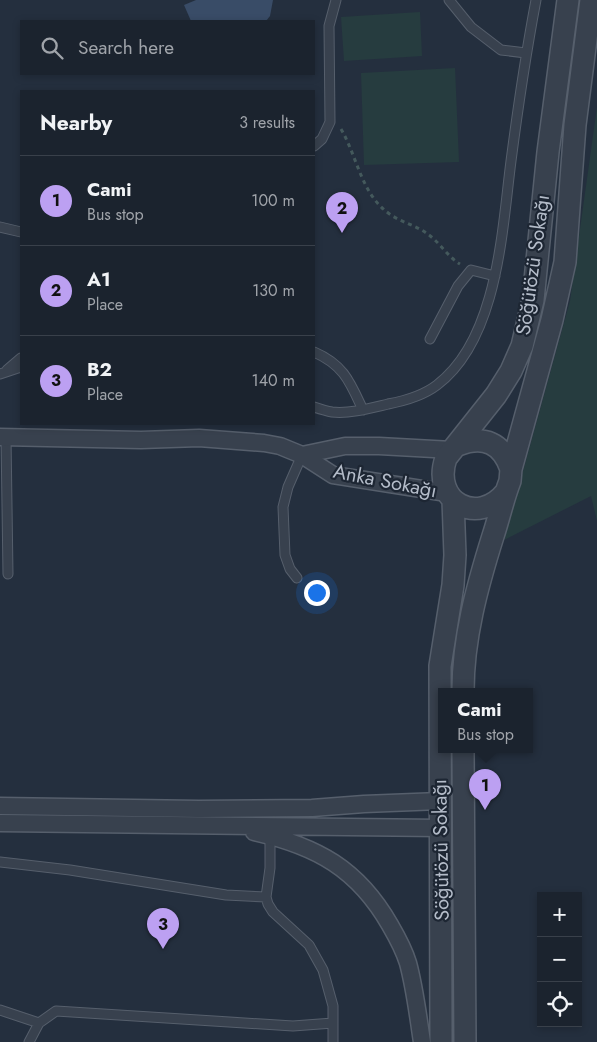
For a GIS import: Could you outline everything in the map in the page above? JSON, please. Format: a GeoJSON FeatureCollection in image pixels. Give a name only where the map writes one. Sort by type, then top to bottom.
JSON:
{"type":"FeatureCollection","features":[{"type":"Feature","properties":{"kind":"street","name":"Söğütözü Sokağı"},"geometry":{"type":"LineString","coordinates":[[440,688],[440,666],[453,585],[455,555],[450,496],[442,478],[442,468],[446,458],[496,395],[511,371],[522,346],[533,300],[548,152],[568,0]]}},
{"type":"Feature","properties":{"kind":"street","name":"Söğütözü Sokağı"},"geometry":{"type":"LineString","coordinates":[[463,688],[463,668],[470,616],[480,576],[510,481],[511,470],[552,320],[565,262],[575,124],[591,0]]}},
{"type":"Feature","properties":{"kind":"street","name":"Anka Sokağı"},"geometry":{"type":"LineString","coordinates":[[3,437],[141,440],[199,438],[264,443],[280,446],[302,455],[333,475],[450,496]]}},
{"type":"Feature","properties":{"kind":"street"},"geometry":{"type":"LineString","coordinates":[[302,455],[345,446],[455,447],[468,441],[480,440],[491,443],[500,449],[507,458],[511,470]]}},
{"type":"Feature","properties":{"kind":"street"},"geometry":{"type":"LineString","coordinates":[[450,496],[466,507],[481,508],[491,506],[500,500],[506,492]]}},
{"type":"Feature","properties":{"kind":"street","name":"Söğütözü Sokağı"},"geometry":{"type":"LineString","coordinates":[[440,753],[441,1042]]}},
{"type":"Feature","properties":{"kind":"street","name":"Söğütözü Sokağı"},"geometry":{"type":"LineString","coordinates":[[463,753],[465,1042]]}},
{"type":"Feature","properties":{"kind":"street"},"geometry":{"type":"LineString","coordinates":[[0,806],[199,809],[312,808],[364,804],[440,802],[464,813]]}},
{"type":"Feature","properties":{"kind":"street"},"geometry":{"type":"LineString","coordinates":[[0,824],[212,824],[441,828],[464,813]]}},
{"type":"Feature","properties":{"kind":"street"},"geometry":{"type":"LineString","coordinates":[[212,824],[270,836],[306,847],[330,860],[351,875],[369,894],[397,936],[408,962],[422,1042]]}},
{"type":"Feature","properties":{"kind":"lane"},"geometry":{"type":"LineString","coordinates":[[315,145],[322,139],[330,122],[329,26],[336,0]]}},
{"type":"Feature","properties":{"kind":"lane"},"geometry":{"type":"LineString","coordinates":[[449,0],[471,27],[501,50],[526,53]]}},
{"type":"Feature","properties":{"kind":"lane"},"geometry":{"type":"LineString","coordinates":[[315,407],[333,412],[363,410],[404,401],[436,385],[456,366],[472,342],[496,276],[526,53],[536,0]]}},
{"type":"Feature","properties":{"kind":"lane"},"geometry":{"type":"LineString","coordinates":[[0,227],[20,232]]}},
{"type":"Feature","properties":{"kind":"lane"},"geometry":{"type":"LineString","coordinates":[[430,339],[458,286],[471,270],[496,276]]}},
{"type":"Feature","properties":{"kind":"lane"},"geometry":{"type":"LineString","coordinates":[[315,352],[326,357],[342,370],[348,378],[363,410]]}},
{"type":"Feature","properties":{"kind":"lane"},"geometry":{"type":"LineString","coordinates":[[2,373],[20,359]]}},
{"type":"Feature","properties":{"kind":"lane"},"geometry":{"type":"LineString","coordinates":[[2,373],[20,367]]}},
{"type":"Feature","properties":{"kind":"lane"},"geometry":{"type":"LineString","coordinates":[[3,437],[8,574]]}},
{"type":"Feature","properties":{"kind":"lane"},"geometry":{"type":"LineString","coordinates":[[297,578],[290,569],[285,555],[283,508],[288,487],[302,455]]}},
{"type":"Feature","properties":{"kind":"lane"},"geometry":{"type":"LineString","coordinates":[[270,836],[270,868],[266,897],[268,904],[273,912],[309,944],[323,970],[333,1006],[333,1042]]}},
{"type":"Feature","properties":{"kind":"lane"},"geometry":{"type":"LineString","coordinates":[[0,862],[70,870],[226,895],[266,897]]}},
{"type":"Feature","properties":{"kind":"lane"},"geometry":{"type":"LineString","coordinates":[[0,1010],[39,1023]]}},
{"type":"Feature","properties":{"kind":"lane"},"geometry":{"type":"LineString","coordinates":[[29,1042],[39,1023],[56,1011],[293,1026],[333,1023]]}},
{"type":"Feature","properties":{"kind":"path"},"geometry":{"type":"LineString","coordinates":[[330,122],[341,129],[365,184],[382,207],[390,215],[428,234],[454,261],[471,270]]}},
{"type":"Feature","properties":{"kind":"green space"},"geometry":{"type":"Polygon","coordinates":[[[420,12],[422,56],[344,61],[341,17],[420,12]]]}},
{"type":"Feature","properties":{"kind":"green space"},"geometry":{"type":"Polygon","coordinates":[[[455,68],[459,162],[364,165],[361,73],[455,68]]]}},
{"type":"Feature","properties":{"kind":"green space"},"geometry":{"type":"Polygon","coordinates":[[[597,107],[597,521],[591,496],[504,540],[570,301],[597,107]]]}},
{"type":"Feature","properties":{"kind":"water"},"geometry":{"type":"Polygon","coordinates":[[[196,0],[273,0],[270,16],[267,20],[191,20],[184,5],[196,0]]]}},
{"type":"Feature","properties":{"kind":"place","name":"A1"},"geometry":{"type":"Point","coordinates":[342,233]}},
{"type":"Feature","properties":{"kind":"place","name":"Cami"},"geometry":{"type":"Point","coordinates":[485,810]}},
{"type":"Feature","properties":{"kind":"place","name":"B2"},"geometry":{"type":"Point","coordinates":[163,949]}}]}
